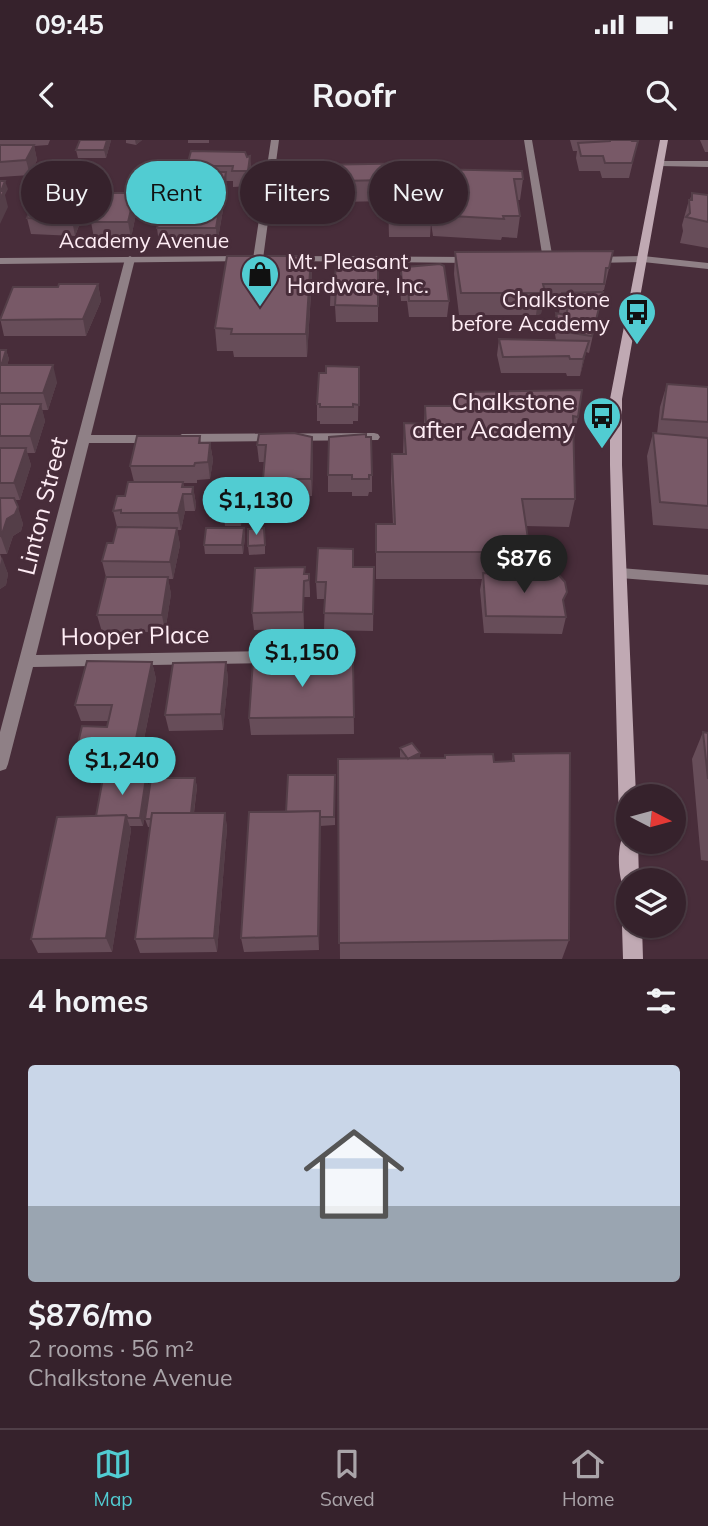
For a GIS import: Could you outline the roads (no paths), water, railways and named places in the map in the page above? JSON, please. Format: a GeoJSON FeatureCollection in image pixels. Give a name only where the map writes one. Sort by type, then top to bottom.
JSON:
{"type":"FeatureCollection","features":[{"type":"Feature","properties":{"kind":"main road"},"geometry":{"type":"LineString","coordinates":[[627,784],[616,399],[664,140]]}},
{"type":"Feature","properties":{"kind":"main road"},"geometry":{"type":"LineString","coordinates":[[632,938],[633,959]]}},
{"type":"Feature","properties":{"kind":"street"},"geometry":{"type":"LineString","coordinates":[[258,259],[275,140]]}},
{"type":"Feature","properties":{"kind":"street"},"geometry":{"type":"LineString","coordinates":[[528,140],[548,260]]}},
{"type":"Feature","properties":{"kind":"street"},"geometry":{"type":"LineString","coordinates":[[660,163],[708,164]]}},
{"type":"Feature","properties":{"kind":"street","name":"Academy Avenue"},"geometry":{"type":"LineString","coordinates":[[0,261],[272,259]]}},
{"type":"Feature","properties":{"kind":"street"},"geometry":{"type":"LineString","coordinates":[[286,259],[479,260]]}},
{"type":"Feature","properties":{"kind":"street"},"geometry":{"type":"LineString","coordinates":[[575,260],[643,259],[708,266]]}},
{"type":"Feature","properties":{"kind":"street","name":"Linton Street"},"geometry":{"type":"LineString","coordinates":[[0,764],[130,260]]}},
{"type":"Feature","properties":{"kind":"street"},"geometry":{"type":"LineString","coordinates":[[534,260],[562,260]]}},
{"type":"Feature","properties":{"kind":"street"},"geometry":{"type":"LineString","coordinates":[[83,439],[374,437]]}},
{"type":"Feature","properties":{"kind":"street"},"geometry":{"type":"LineString","coordinates":[[620,573],[708,580]]}},
{"type":"Feature","properties":{"kind":"street","name":"Hooper Place"},"geometry":{"type":"LineString","coordinates":[[26,661],[328,656]]}},
{"type":"Feature","properties":{"kind":"place","name":"Mt. Pleasant Hardware, Inc."},"geometry":{"type":"Point","coordinates":[260,308]}},
{"type":"Feature","properties":{"kind":"place","name":"Chalkstone before Academy"},"geometry":{"type":"Point","coordinates":[637,346]}},
{"type":"Feature","properties":{"kind":"place","name":"Chalkstone after Academy"},"geometry":{"type":"Point","coordinates":[602,450]}}]}
